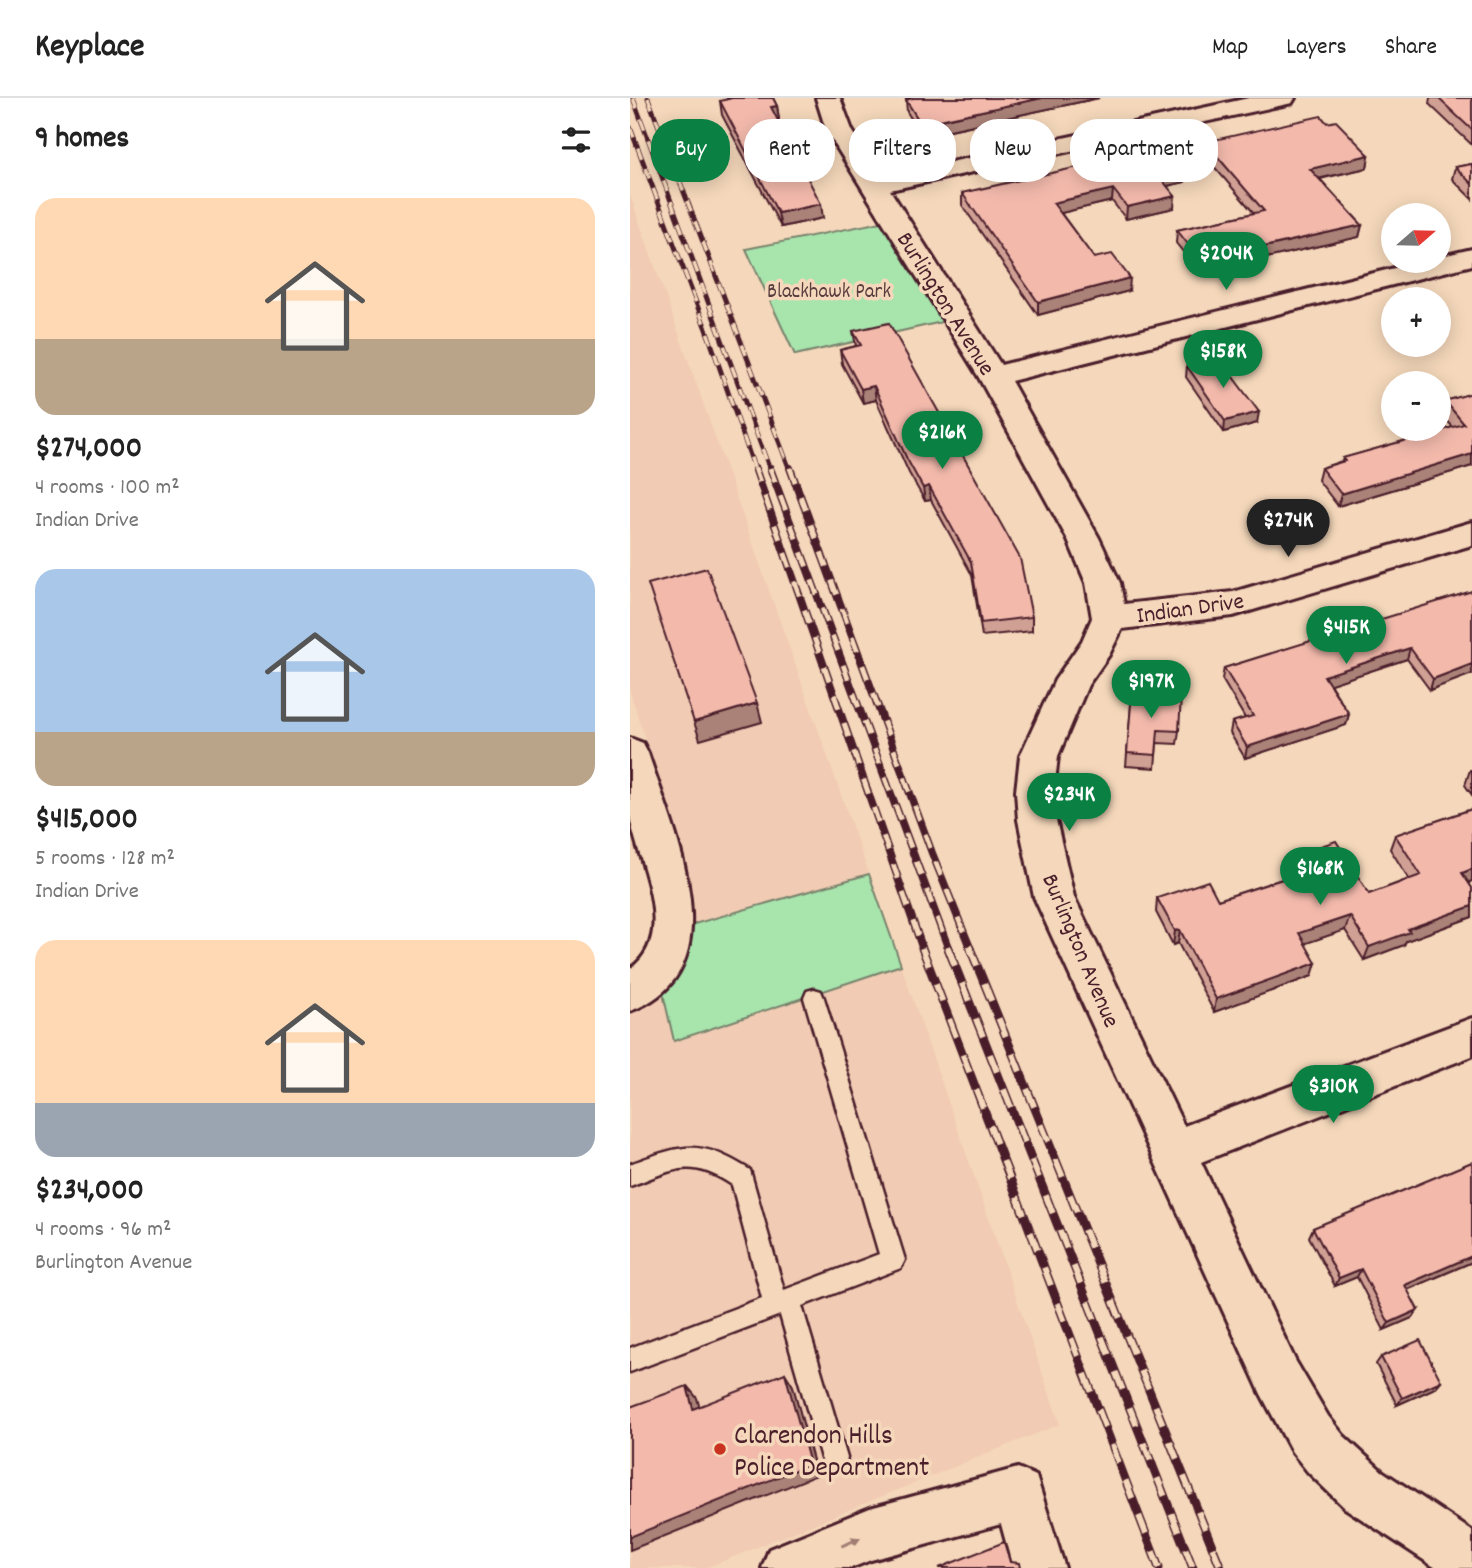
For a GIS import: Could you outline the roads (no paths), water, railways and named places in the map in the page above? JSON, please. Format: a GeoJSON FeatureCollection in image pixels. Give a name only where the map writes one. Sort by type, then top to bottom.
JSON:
{"type":"FeatureCollection","features":[{"type":"Feature","properties":{"kind":"street","name":"Burlington Avenue"},"geometry":{"type":"LineString","coordinates":[[828,98],[839,130],[993,376],[1083,538],[1103,583],[1109,618],[1097,646],[1073,680],[1039,756],[1035,791],[1037,820],[1054,897],[1278,1377],[1311,1435],[1348,1476],[1399,1517],[1472,1560]]}},
{"type":"Feature","properties":{"kind":"street"},"geometry":{"type":"LineString","coordinates":[[874,186],[1283,98]]}},
{"type":"Feature","properties":{"kind":"street"},"geometry":{"type":"LineString","coordinates":[[993,376],[1472,257]]}},
{"type":"Feature","properties":{"kind":"street","name":"Indian Drive"},"geometry":{"type":"LineString","coordinates":[[1109,618],[1233,604],[1472,533]]}},
{"type":"Feature","properties":{"kind":"street"},"geometry":{"type":"LineString","coordinates":[[630,753],[673,900],[674,923],[666,956],[654,974],[630,993]]}},
{"type":"Feature","properties":{"kind":"street"},"geometry":{"type":"LineString","coordinates":[[1172,1152],[1472,1037]]}},
{"type":"Feature","properties":{"kind":"street"},"geometry":{"type":"LineString","coordinates":[[788,1568],[870,1534],[1017,1494],[1039,1568]]}},
{"type":"Feature","properties":{"kind":"lane"},"geometry":{"type":"LineString","coordinates":[[630,1360],[893,1260],[814,998]]}},
{"type":"Feature","properties":{"kind":"lane"},"geometry":{"type":"LineString","coordinates":[[630,1175],[691,1155],[719,1162],[742,1178],[834,1458]]}},
{"type":"Feature","properties":{"kind":"railway"},"geometry":{"type":"LineString","coordinates":[[633,98],[770,470]]}},
{"type":"Feature","properties":{"kind":"railway"},"geometry":{"type":"LineString","coordinates":[[648,98],[790,470]]}},
{"type":"Feature","properties":{"kind":"railway"},"geometry":{"type":"LineString","coordinates":[[630,127],[709,337],[755,470]]}},
{"type":"Feature","properties":{"kind":"railway"},"geometry":{"type":"LineString","coordinates":[[755,468],[923,950]]}},
{"type":"Feature","properties":{"kind":"railway"},"geometry":{"type":"LineString","coordinates":[[770,468],[949,950]]}},
{"type":"Feature","properties":{"kind":"railway"},"geometry":{"type":"LineString","coordinates":[[790,468],[932,853],[971,950]]}},
{"type":"Feature","properties":{"kind":"railway"},"geometry":{"type":"LineString","coordinates":[[922,948],[1159,1568]]}},
{"type":"Feature","properties":{"kind":"railway"},"geometry":{"type":"LineString","coordinates":[[948,948],[1193,1568]]}},
{"type":"Feature","properties":{"kind":"railway"},"geometry":{"type":"LineString","coordinates":[[970,948],[1221,1568]]}},
{"type":"Feature","properties":{"kind":"place","name":"Clarendon Hills Police Department"},"geometry":{"type":"Point","coordinates":[720,1449]}},
{"type":"Feature","properties":{"kind":"park label","name":"Blackhawk Park"},"geometry":{"type":"Point","coordinates":[829,290]}}]}
